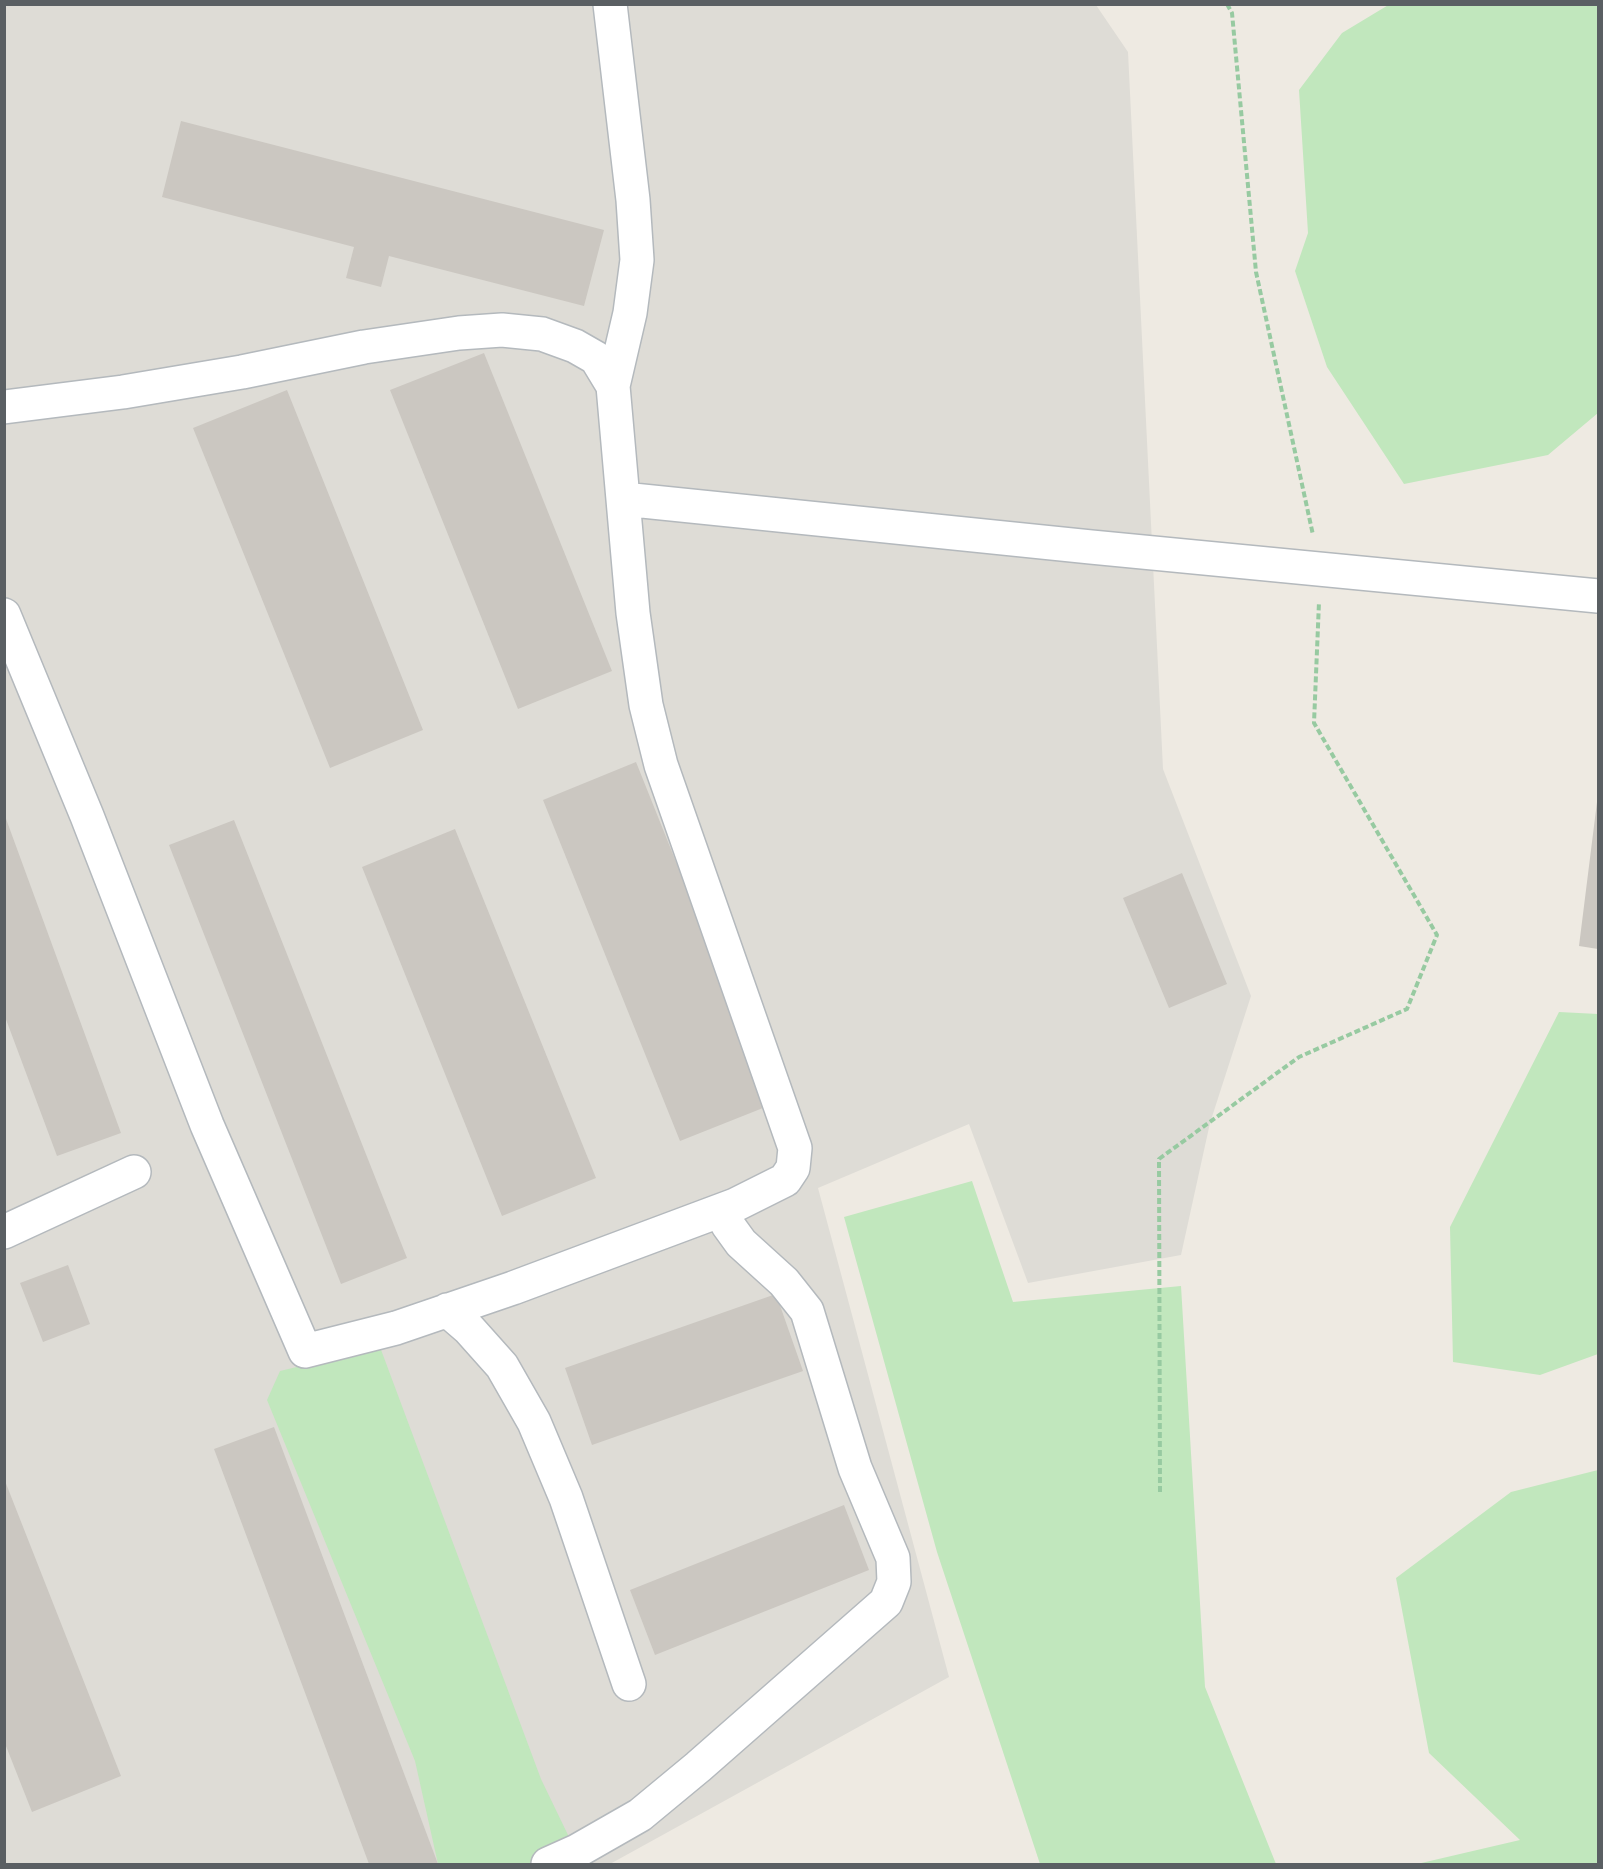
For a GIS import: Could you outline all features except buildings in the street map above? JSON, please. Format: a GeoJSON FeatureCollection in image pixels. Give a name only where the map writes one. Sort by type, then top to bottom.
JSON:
{"type":"FeatureCollection","features":[{"type":"Feature","properties":{"kind":"lane"},"geometry":{"type":"LineString","coordinates":[[4,615],[87,816],[207,1125],[305,1351],[396,1328],[513,1288],[721,1211],[785,1180],[793,1168],[795,1148],[662,765],[646,705],[633,613],[613,386],[630,313],[637,260],[633,200],[610,4]]}},
{"type":"Feature","properties":{"kind":"lane"},"geometry":{"type":"LineString","coordinates":[[4,407],[210,378],[364,347],[459,333],[502,330],[542,334],[575,346],[596,358],[613,386]]}},
{"type":"Feature","properties":{"kind":"lane"},"geometry":{"type":"LineString","coordinates":[[623,499],[1599,596]]}},
{"type":"Feature","properties":{"kind":"lane"},"geometry":{"type":"LineString","coordinates":[[4,1232],[134,1172]]}},
{"type":"Feature","properties":{"kind":"lane"},"geometry":{"type":"LineString","coordinates":[[548,1864],[577,1851],[640,1815],[886,1602],[894,1582],[893,1558],[855,1467],[807,1311],[784,1282],[741,1243],[721,1211]]}},
{"type":"Feature","properties":{"kind":"lane"},"geometry":{"type":"LineString","coordinates":[[447,1310],[469,1329],[502,1366],[534,1422],[566,1498],[629,1684]]}},
{"type":"Feature","properties":{"kind":"path"},"geometry":{"type":"LineString","coordinates":[[1160,1491],[1159,1159],[1299,1057],[1407,1009],[1437,935],[1314,723],[1320,569],[1256,272],[1232,13],[1227,4]]}},
{"type":"Feature","properties":{"kind":"shaded area"},"geometry":{"type":"Polygon","coordinates":[[[5,5],[1096,5],[1128,52],[1163,769],[1251,996],[1210,1123],[1181,1255],[1028,1283],[969,1124],[818,1188],[949,1677],[610,1864],[5,1864],[5,5]]]}},
{"type":"Feature","properties":{"kind":"green space"},"geometry":{"type":"Polygon","coordinates":[[[1390,4],[1598,5],[1598,413],[1548,455],[1404,484],[1327,367],[1295,271],[1308,233],[1299,90],[1342,33],[1390,4]]]}},
{"type":"Feature","properties":{"kind":"green space"},"geometry":{"type":"Polygon","coordinates":[[[1559,1012],[1598,1014],[1598,1354],[1540,1375],[1453,1362],[1450,1227],[1559,1012]]]}},
{"type":"Feature","properties":{"kind":"green space"},"geometry":{"type":"Polygon","coordinates":[[[972,1181],[1013,1302],[1181,1286],[1205,1687],[1276,1864],[1040,1864],[937,1552],[844,1217],[972,1181]]]}},
{"type":"Feature","properties":{"kind":"green space"},"geometry":{"type":"Polygon","coordinates":[[[380,1347],[541,1779],[582,1864],[438,1864],[415,1761],[267,1400],[280,1371],[380,1347]]]}},
{"type":"Feature","properties":{"kind":"green space"},"geometry":{"type":"Polygon","coordinates":[[[1598,1470],[1598,1864],[1417,1864],[1520,1840],[1429,1753],[1396,1578],[1511,1492],[1598,1470]]]}}]}
